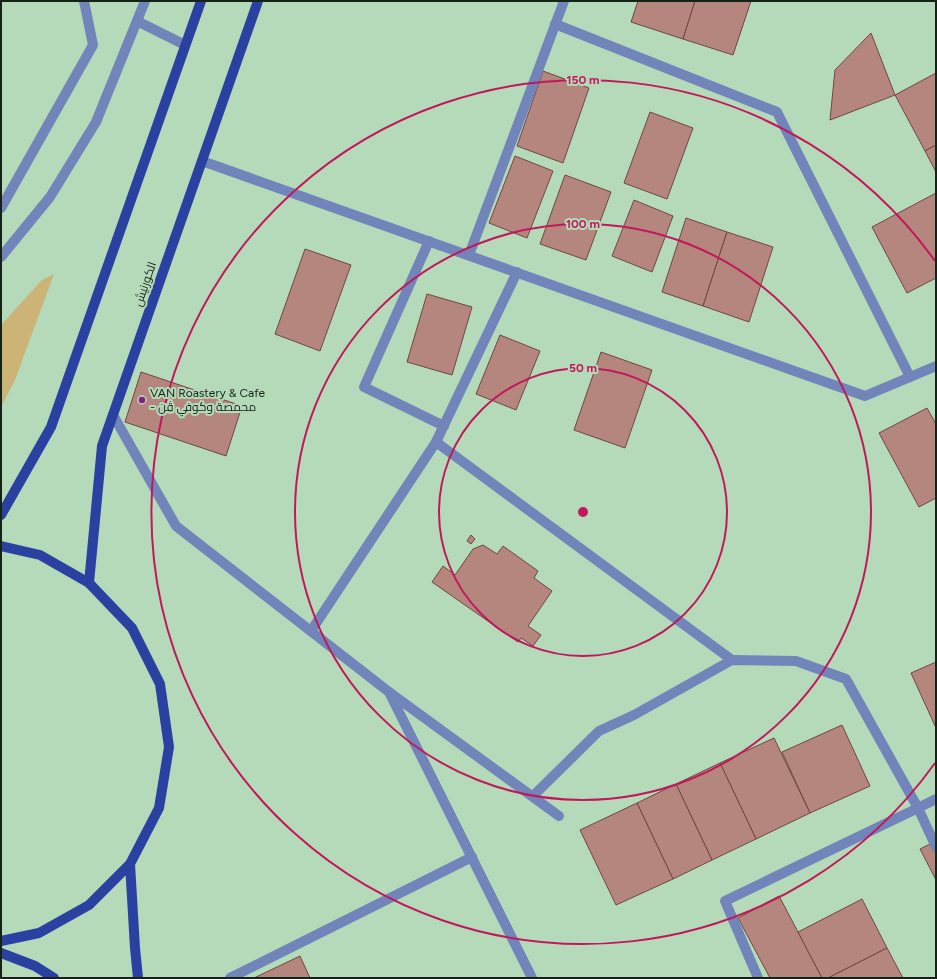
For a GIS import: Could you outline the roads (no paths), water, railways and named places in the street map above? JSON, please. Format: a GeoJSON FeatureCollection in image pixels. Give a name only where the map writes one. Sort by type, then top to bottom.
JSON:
{"type":"FeatureCollection","features":[{"type":"Feature","properties":{"kind":"main road"},"geometry":{"type":"LineString","coordinates":[[1,515],[51,427],[201,1]]}},
{"type":"Feature","properties":{"kind":"main road","name":"الكورنيش"},"geometry":{"type":"LineString","coordinates":[[89,583],[102,446],[258,1]]}},
{"type":"Feature","properties":{"kind":"main road"},"geometry":{"type":"LineString","coordinates":[[1,546],[40,556],[89,583],[132,628],[160,684],[169,747],[159,808],[130,864],[89,905],[38,933],[1,941]]}},
{"type":"Feature","properties":{"kind":"main road"},"geometry":{"type":"LineString","coordinates":[[130,864],[138,978]]}},
{"type":"Feature","properties":{"kind":"main road"},"geometry":{"type":"LineString","coordinates":[[1,953],[36,966],[54,978]]}},
{"type":"Feature","properties":{"kind":"street"},"geometry":{"type":"LineString","coordinates":[[1,208],[93,45],[84,1]]}},
{"type":"Feature","properties":{"kind":"street"},"geometry":{"type":"LineString","coordinates":[[1,257],[50,197],[96,122],[144,1]]}},
{"type":"Feature","properties":{"kind":"street"},"geometry":{"type":"LineString","coordinates":[[469,255],[564,1]]}},
{"type":"Feature","properties":{"kind":"street"},"geometry":{"type":"LineString","coordinates":[[137,21],[186,45]]}},
{"type":"Feature","properties":{"kind":"street"},"geometry":{"type":"LineString","coordinates":[[555,24],[777,112],[910,377]]}},
{"type":"Feature","properties":{"kind":"street"},"geometry":{"type":"LineString","coordinates":[[202,161],[865,396],[936,366]]}},
{"type":"Feature","properties":{"kind":"street"},"geometry":{"type":"LineString","coordinates":[[429,241],[364,387],[444,426]]}},
{"type":"Feature","properties":{"kind":"street"},"geometry":{"type":"LineString","coordinates":[[311,631],[436,442],[517,272]]}},
{"type":"Feature","properties":{"kind":"street"},"geometry":{"type":"LineString","coordinates":[[113,415],[176,526],[389,692],[559,816]]}},
{"type":"Feature","properties":{"kind":"street"},"geometry":{"type":"LineString","coordinates":[[436,442],[732,660]]}},
{"type":"Feature","properties":{"kind":"street"},"geometry":{"type":"LineString","coordinates":[[532,796],[599,731],[634,715],[732,660],[796,661],[846,679],[918,808],[936,847]]}},
{"type":"Feature","properties":{"kind":"street"},"geometry":{"type":"LineString","coordinates":[[389,692],[532,978]]}},
{"type":"Feature","properties":{"kind":"street"},"geometry":{"type":"LineString","coordinates":[[758,978],[725,901],[936,799]]}},
{"type":"Feature","properties":{"kind":"street"},"geometry":{"type":"LineString","coordinates":[[230,978],[472,857]]}},
{"type":"Feature","properties":{"kind":"place","name":"VAN Roastery & Cafe - محمصة وكوفي ڤِن"},"geometry":{"type":"Point","coordinates":[142,400]}}]}
